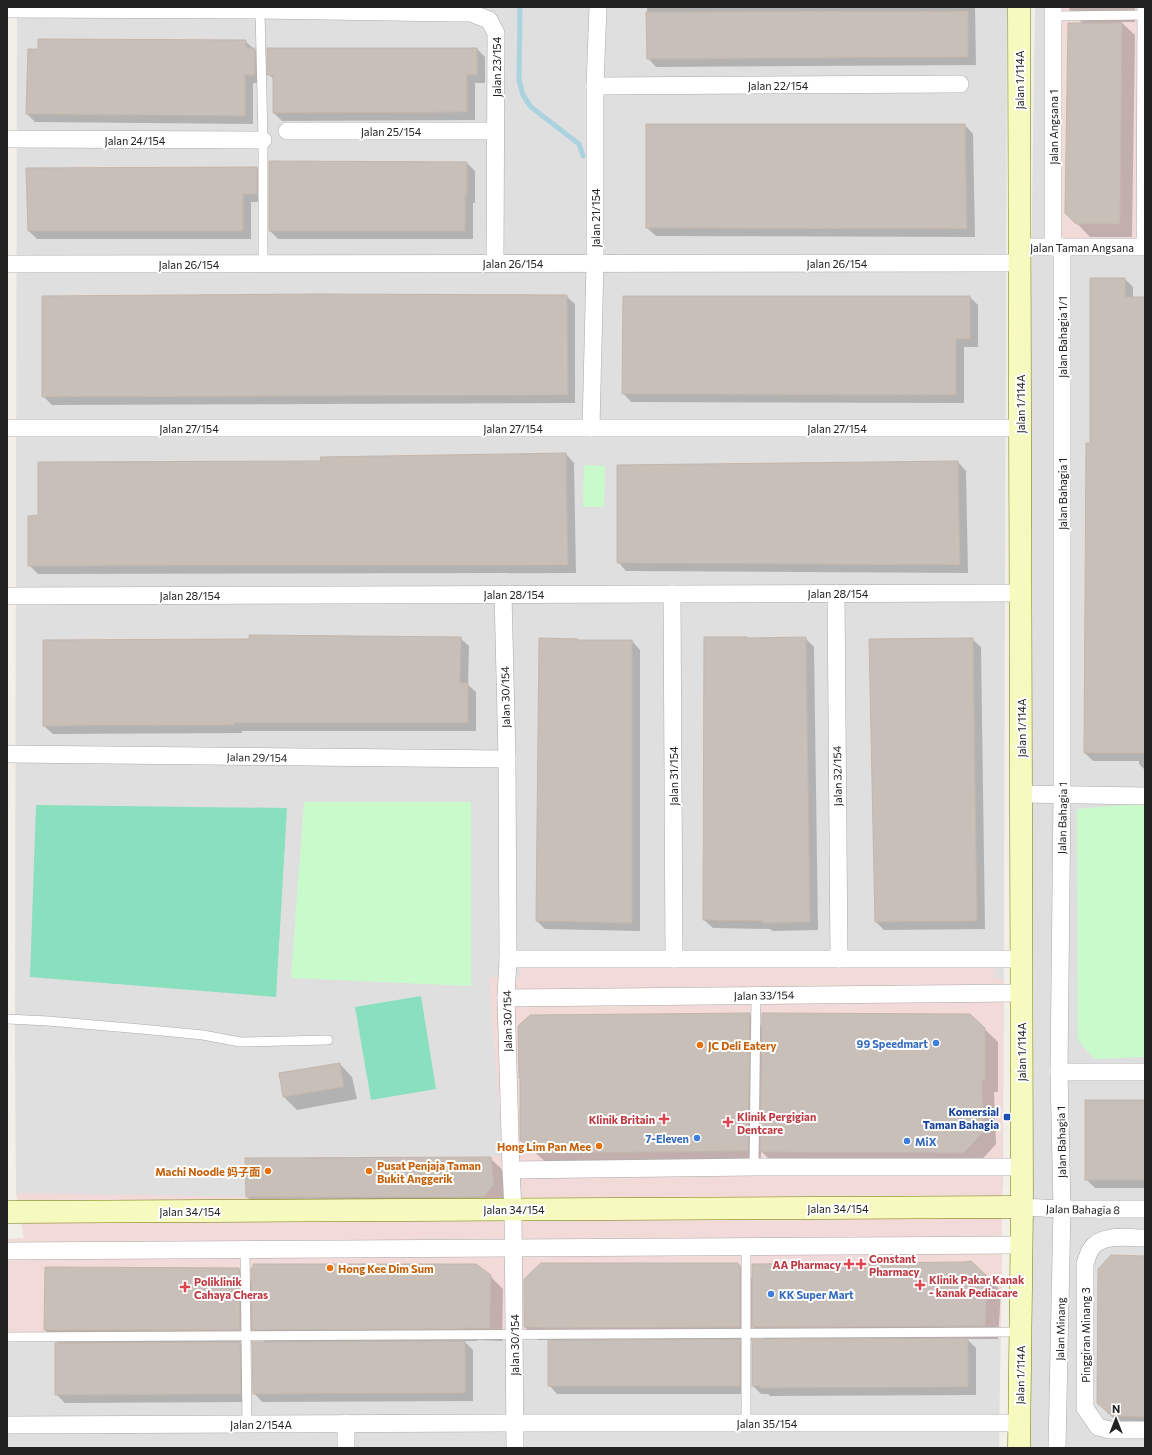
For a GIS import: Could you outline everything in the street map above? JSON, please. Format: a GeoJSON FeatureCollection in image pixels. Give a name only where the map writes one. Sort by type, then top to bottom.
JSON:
{"type":"FeatureCollection","features":[{"type":"Feature","properties":{"kind":"street","name":"Jalan 21/154"},"geometry":{"type":"LineString","coordinates":[[590,428],[595,263],[598,7]]}},
{"type":"Feature","properties":{"kind":"street","name":"Jalan 1/114A"},"geometry":{"type":"LineString","coordinates":[[1019,7],[1022,1167],[1019,1448]]}},
{"type":"Feature","properties":{"kind":"street","name":"Jalan 23/154"},"geometry":{"type":"LineString","coordinates":[[7,9],[471,13],[489,20],[496,32],[495,263]]}},
{"type":"Feature","properties":{"kind":"street","name":"Jalan Angsana 1"},"geometry":{"type":"LineString","coordinates":[[1053,12],[1058,247]]}},
{"type":"Feature","properties":{"kind":"street","name":"Jalan 22/154"},"geometry":{"type":"LineString","coordinates":[[596,86],[960,84]]}},
{"type":"Feature","properties":{"kind":"street","name":"Jalan 25/154"},"geometry":{"type":"LineString","coordinates":[[287,131],[495,131]]}},
{"type":"Feature","properties":{"kind":"street","name":"Jalan 24/154"},"geometry":{"type":"LineString","coordinates":[[7,140],[263,140]]}},
{"type":"Feature","properties":{"kind":"street","name":"Jalan Taman Angsana"},"geometry":{"type":"LineString","coordinates":[[1019,255],[1058,247],[1143,247]]}},
{"type":"Feature","properties":{"kind":"street","name":"Jalan Bahagia 1/1"},"geometry":{"type":"LineString","coordinates":[[1058,247],[1062,427]]}},
{"type":"Feature","properties":{"kind":"street","name":"Jalan 26/154"},"geometry":{"type":"LineString","coordinates":[[7,264],[595,263],[1019,255]]}},
{"type":"Feature","properties":{"kind":"street","name":"Jalan Bahagia 1"},"geometry":{"type":"LineString","coordinates":[[1062,427],[1062,795],[1059,1072],[1062,1209]]}},
{"type":"Feature","properties":{"kind":"street","name":"Jalan 27/154"},"geometry":{"type":"LineString","coordinates":[[7,428],[1020,428]]}},
{"type":"Feature","properties":{"kind":"street","name":"Jalan 32/154"},"geometry":{"type":"LineString","coordinates":[[836,593],[839,959]]}},
{"type":"Feature","properties":{"kind":"street","name":"Jalan 28/154"},"geometry":{"type":"LineString","coordinates":[[7,596],[1020,593]]}},
{"type":"Feature","properties":{"kind":"street","name":"Jalan 30/154"},"geometry":{"type":"LineString","coordinates":[[503,594],[507,759],[508,959],[506,998],[514,1248],[515,1448]]}},
{"type":"Feature","properties":{"kind":"street","name":"Jalan 31/154"},"geometry":{"type":"LineString","coordinates":[[672,594],[674,959]]}},
{"type":"Feature","properties":{"kind":"street","name":"Jalan 29/154"},"geometry":{"type":"LineString","coordinates":[[7,754],[507,759]]}},
{"type":"Feature","properties":{"kind":"street"},"geometry":{"type":"LineString","coordinates":[[1021,794],[1145,796]]}},
{"type":"Feature","properties":{"kind":"street"},"geometry":{"type":"LineString","coordinates":[[508,959],[1021,959]]}},
{"type":"Feature","properties":{"kind":"street","name":"Jalan 33/154"},"geometry":{"type":"LineString","coordinates":[[506,998],[1021,993]]}},
{"type":"Feature","properties":{"kind":"street"},"geometry":{"type":"LineString","coordinates":[[1059,1072],[1145,1072]]}},
{"type":"Feature","properties":{"kind":"street"},"geometry":{"type":"LineString","coordinates":[[511,1170],[754,1167],[1022,1167]]}},
{"type":"Feature","properties":{"kind":"street","name":"Jalan Bahagia 8"},"geometry":{"type":"LineString","coordinates":[[1022,1207],[1062,1209],[1145,1209]]}},
{"type":"Feature","properties":{"kind":"street","name":"Jalan 34/154"},"geometry":{"type":"LineString","coordinates":[[7,1212],[1022,1207]]}},
{"type":"Feature","properties":{"kind":"street","name":"Jalan Minang"},"geometry":{"type":"LineString","coordinates":[[1057,1448],[1062,1209]]}},
{"type":"Feature","properties":{"kind":"street","name":"Pinggiran Minang 3"},"geometry":{"type":"LineString","coordinates":[[1145,1238],[1109,1239],[1098,1242],[1091,1249],[1085,1264],[1085,1408],[1098,1427],[1110,1430],[1145,1430]]}},
{"type":"Feature","properties":{"kind":"street"},"geometry":{"type":"LineString","coordinates":[[7,1251],[1021,1245]]}},
{"type":"Feature","properties":{"kind":"street","name":"Jalan 35/154"},"geometry":{"type":"LineString","coordinates":[[514,1423],[1019,1423]]}},
{"type":"Feature","properties":{"kind":"street","name":"Jalan 2/154A"},"geometry":{"type":"LineString","coordinates":[[7,1425],[514,1423]]}},
{"type":"Feature","properties":{"kind":"street"},"geometry":{"type":"LineString","coordinates":[[346,1424],[346,1448]]}},
{"type":"Feature","properties":{"kind":"lane"},"geometry":{"type":"LineString","coordinates":[[260,10],[263,140],[263,264]]}},
{"type":"Feature","properties":{"kind":"lane"},"geometry":{"type":"LineString","coordinates":[[1053,12],[1143,12],[1143,247]]}},
{"type":"Feature","properties":{"kind":"lane"},"geometry":{"type":"LineString","coordinates":[[754,1167],[756,996]]}},
{"type":"Feature","properties":{"kind":"lane"},"geometry":{"type":"LineString","coordinates":[[7,1019],[141,1028],[240,1042],[328,1040]]}},
{"type":"Feature","properties":{"kind":"lane"},"geometry":{"type":"LineString","coordinates":[[746,1247],[746,1423]]}},
{"type":"Feature","properties":{"kind":"lane"},"geometry":{"type":"LineString","coordinates":[[245,1250],[247,1424]]}},
{"type":"Feature","properties":{"kind":"lane"},"geometry":{"type":"LineString","coordinates":[[7,1337],[1020,1332]]}},
{"type":"Feature","properties":{"kind":"shaded area"},"geometry":{"type":"Polygon","coordinates":[[[17,7],[1007,7],[1003,1187],[992,1231],[1002,1253],[999,1448],[7,1448],[7,1239],[24,1238],[16,1193],[15,1047],[17,7]]]}},
{"type":"Feature","properties":{"kind":"shaded area"},"geometry":{"type":"Polygon","coordinates":[[[1035,7],[1145,7],[1145,1448],[1030,1448],[1025,1198],[1031,273],[1035,7]]]}},
{"type":"Feature","properties":{"kind":"shaded area"},"geometry":{"type":"Polygon","coordinates":[[[1060,7],[1145,7],[1145,241],[1060,242],[1060,7]]]}},
{"type":"Feature","properties":{"kind":"shaded area"},"geometry":{"type":"Polygon","coordinates":[[[995,960],[995,979],[1004,979],[1001,1338],[7,1338],[7,1239],[24,1238],[16,1193],[246,1197],[245,1158],[503,1156],[489,977],[520,977],[520,966],[995,960]]]}},
{"type":"Feature","properties":{"kind":"green space"},"geometry":{"type":"Polygon","coordinates":[[[584,465],[605,466],[604,507],[583,507],[584,465]]]}},
{"type":"Feature","properties":{"kind":"green space"},"geometry":{"type":"Polygon","coordinates":[[[304,802],[471,802],[471,986],[291,978],[304,802]]]}},
{"type":"Feature","properties":{"kind":"green space"},"geometry":{"type":"Polygon","coordinates":[[[1145,803],[1144,1057],[1094,1059],[1078,1040],[1077,809],[1145,803]]]}},
{"type":"Feature","properties":{"kind":"green space"},"geometry":{"type":"Polygon","coordinates":[[[36,805],[287,808],[276,997],[30,977],[36,805]]]}},
{"type":"Feature","properties":{"kind":"green space"},"geometry":{"type":"Polygon","coordinates":[[[421,996],[436,1089],[371,1100],[355,1007],[421,996]]]}},
{"type":"Feature","properties":{"kind":"building"},"geometry":{"type":"Polygon","coordinates":[[[968,11],[968,57],[647,59],[646,12],[968,11]]]}},
{"type":"Feature","properties":{"kind":"building"},"geometry":{"type":"Polygon","coordinates":[[[1068,23],[1122,23],[1120,224],[1076,224],[1065,213],[1068,23]]]}},
{"type":"Feature","properties":{"kind":"building"},"geometry":{"type":"Polygon","coordinates":[[[38,39],[246,40],[246,48],[255,48],[255,75],[245,75],[245,116],[26,114],[28,49],[38,49],[38,39]]]}},
{"type":"Feature","properties":{"kind":"building"},"geometry":{"type":"Polygon","coordinates":[[[267,48],[477,48],[477,75],[467,75],[467,112],[273,113],[273,75],[267,75],[267,48]]]}},
{"type":"Feature","properties":{"kind":"building"},"geometry":{"type":"Polygon","coordinates":[[[646,124],[965,124],[967,229],[646,228],[646,124]]]}},
{"type":"Feature","properties":{"kind":"building"},"geometry":{"type":"Polygon","coordinates":[[[269,161],[467,162],[465,231],[269,231],[269,161]]]}},
{"type":"Feature","properties":{"kind":"building"},"geometry":{"type":"Polygon","coordinates":[[[257,167],[257,194],[243,194],[243,231],[28,231],[26,168],[257,167]]]}},
{"type":"Feature","properties":{"kind":"building"},"geometry":{"type":"Polygon","coordinates":[[[1090,278],[1125,278],[1125,297],[1145,297],[1145,753],[1084,753],[1086,443],[1090,443],[1090,278]]]}},
{"type":"Feature","properties":{"kind":"building"},"geometry":{"type":"Polygon","coordinates":[[[317,294],[567,295],[568,395],[42,397],[42,296],[317,294]]]}},
{"type":"Feature","properties":{"kind":"building"},"geometry":{"type":"Polygon","coordinates":[[[623,296],[970,296],[970,339],[956,339],[956,395],[622,394],[623,296]]]}},
{"type":"Feature","properties":{"kind":"building"},"geometry":{"type":"Polygon","coordinates":[[[566,453],[568,565],[28,566],[28,516],[38,515],[38,462],[321,461],[320,457],[566,453]]]}},
{"type":"Feature","properties":{"kind":"building"},"geometry":{"type":"Polygon","coordinates":[[[958,461],[960,565],[617,563],[617,465],[958,461]]]}},
{"type":"Feature","properties":{"kind":"building"},"geometry":{"type":"Polygon","coordinates":[[[249,635],[461,637],[460,683],[468,683],[468,723],[234,723],[234,725],[43,726],[43,640],[249,639],[249,635]]]}},
{"type":"Feature","properties":{"kind":"building"},"geometry":{"type":"Polygon","coordinates":[[[704,637],[806,637],[810,922],[763,923],[763,921],[703,920],[704,637]]]}},
{"type":"Feature","properties":{"kind":"building"},"geometry":{"type":"Polygon","coordinates":[[[539,638],[632,640],[632,923],[536,921],[539,638]]]}},
{"type":"Feature","properties":{"kind":"building"},"geometry":{"type":"Polygon","coordinates":[[[973,638],[977,921],[875,922],[869,639],[973,638]]]}},
{"type":"Feature","properties":{"kind":"building"},"geometry":{"type":"Polygon","coordinates":[[[750,1013],[748,1151],[536,1153],[520,1140],[518,1026],[530,1015],[750,1013]]]}},
{"type":"Feature","properties":{"kind":"building"},"geometry":{"type":"Polygon","coordinates":[[[762,1013],[970,1014],[985,1028],[985,1080],[982,1080],[984,1131],[964,1153],[760,1152],[762,1013]]]}},
{"type":"Feature","properties":{"kind":"building"},"geometry":{"type":"Polygon","coordinates":[[[340,1063],[344,1087],[283,1097],[279,1073],[340,1063]]]}},
{"type":"Feature","properties":{"kind":"building"},"geometry":{"type":"Polygon","coordinates":[[[1085,1100],[1145,1100],[1145,1180],[1085,1180],[1085,1100]]]}},
{"type":"Feature","properties":{"kind":"building","name":"Pusat Penjaja Taman Bukit Anggerik"},"geometry":{"type":"Polygon","coordinates":[[[491,1157],[494,1184],[484,1197],[246,1197],[245,1158],[491,1157]]]}},
{"type":"Feature","properties":{"kind":"building"},"geometry":{"type":"Polygon","coordinates":[[[1111,1255],[1145,1256],[1145,1417],[1112,1416],[1097,1403],[1098,1269],[1111,1255]]]}},
{"type":"Feature","properties":{"kind":"building"},"geometry":{"type":"Polygon","coordinates":[[[971,1261],[988,1277],[985,1326],[752,1327],[752,1264],[971,1261]]]}},
{"type":"Feature","properties":{"kind":"building"},"geometry":{"type":"Polygon","coordinates":[[[541,1263],[738,1263],[738,1265],[740,1265],[740,1327],[524,1327],[524,1279],[541,1263]]]}},
{"type":"Feature","properties":{"kind":"building"},"geometry":{"type":"Polygon","coordinates":[[[253,1264],[476,1264],[491,1275],[490,1329],[252,1330],[251,1268],[253,1268],[253,1264]]]}},
{"type":"Feature","properties":{"kind":"building"},"geometry":{"type":"Polygon","coordinates":[[[45,1267],[239,1268],[240,1330],[44,1330],[45,1267]]]}},
{"type":"Feature","properties":{"kind":"building"},"geometry":{"type":"Polygon","coordinates":[[[968,1338],[968,1387],[760,1388],[760,1386],[752,1386],[752,1339],[968,1338]]]}},
{"type":"Feature","properties":{"kind":"building"},"geometry":{"type":"Polygon","coordinates":[[[740,1339],[740,1386],[548,1386],[548,1340],[740,1339]]]}},
{"type":"Feature","properties":{"kind":"building"},"geometry":{"type":"Polygon","coordinates":[[[465,1341],[465,1393],[253,1394],[252,1342],[465,1341]]]}},
{"type":"Feature","properties":{"kind":"building"},"geometry":{"type":"Polygon","coordinates":[[[240,1342],[241,1394],[55,1395],[55,1343],[240,1342]]]}},
{"type":"Feature","properties":{"kind":"waterway"},"geometry":{"type":"LineString","coordinates":[[520,8],[519,80],[523,95],[531,107],[579,144],[583,156]]}},
{"type":"Feature","properties":{"kind":"place","name":"99 Speedmart"},"geometry":{"type":"Point","coordinates":[936,1043]}},
{"type":"Feature","properties":{"kind":"place","name":"JC Deli Eatery"},"geometry":{"type":"Point","coordinates":[700,1045]}},
{"type":"Feature","properties":{"kind":"place","name":"Komersial Taman Bahagia"},"geometry":{"type":"Point","coordinates":[1007,1117]}},
{"type":"Feature","properties":{"kind":"place","name":"Klinik Britain"},"geometry":{"type":"Point","coordinates":[664,1119]}},
{"type":"Feature","properties":{"kind":"place","name":"Klinik Pergigian Dentcare"},"geometry":{"type":"Point","coordinates":[728,1122]}},
{"type":"Feature","properties":{"kind":"place","name":"7-Eleven"},"geometry":{"type":"Point","coordinates":[697,1138]}},
{"type":"Feature","properties":{"kind":"place","name":"MiX"},"geometry":{"type":"Point","coordinates":[907,1141]}},
{"type":"Feature","properties":{"kind":"place","name":"Hong Lim Pan Mee"},"geometry":{"type":"Point","coordinates":[599,1146]}},
{"type":"Feature","properties":{"kind":"place","name":"Machi Noodle 妈子面"},"geometry":{"type":"Point","coordinates":[268,1171]}},
{"type":"Feature","properties":{"kind":"place","name":"Pusat Penjaja Taman Bukit Anggerik"},"geometry":{"type":"Point","coordinates":[369,1171]}},
{"type":"Feature","properties":{"kind":"place","name":"AA Pharmacy"},"geometry":{"type":"Point","coordinates":[849,1264]}},
{"type":"Feature","properties":{"kind":"place","name":"Constant Pharmacy"},"geometry":{"type":"Point","coordinates":[861,1264]}},
{"type":"Feature","properties":{"kind":"place","name":"Hong Kee Dim Sum"},"geometry":{"type":"Point","coordinates":[330,1268]}},
{"type":"Feature","properties":{"kind":"place","name":"Klinik Pakar Kanak - kanak Pediacare"},"geometry":{"type":"Point","coordinates":[920,1285]}},
{"type":"Feature","properties":{"kind":"place","name":"Poliklinik Cahaya Cheras"},"geometry":{"type":"Point","coordinates":[185,1287]}},
{"type":"Feature","properties":{"kind":"place","name":"KK Super Mart"},"geometry":{"type":"Point","coordinates":[771,1294]}}]}
